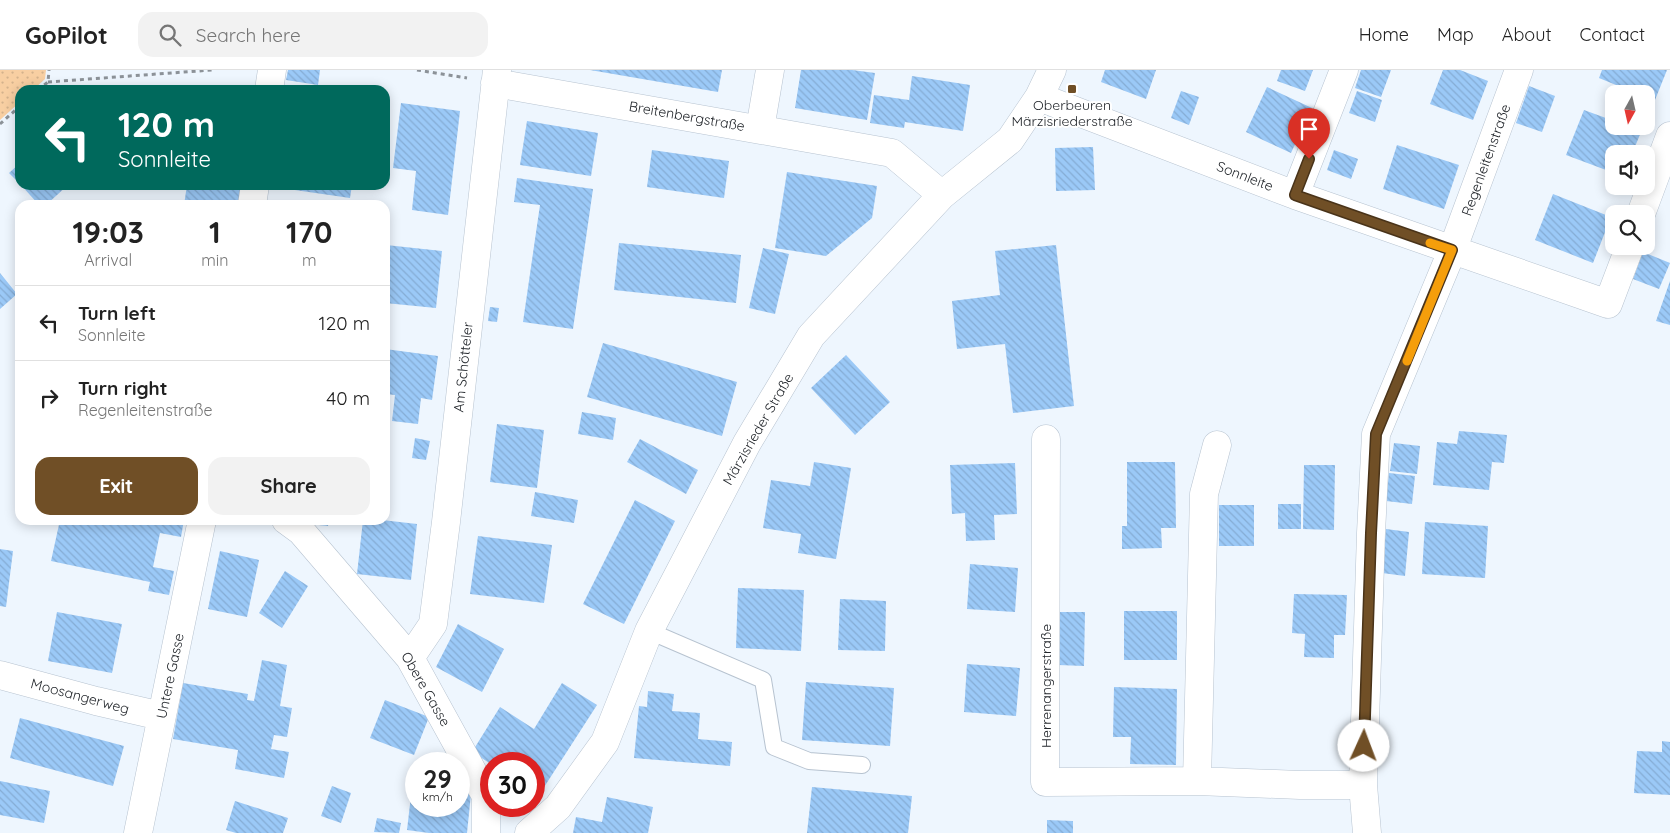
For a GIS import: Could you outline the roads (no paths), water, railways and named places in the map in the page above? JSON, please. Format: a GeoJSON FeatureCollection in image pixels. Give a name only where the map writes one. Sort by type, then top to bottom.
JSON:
{"type":"FeatureCollection","features":[{"type":"Feature","properties":{"kind":"street"},"geometry":{"type":"LineString","coordinates":[[270,85],[272,70]]}},
{"type":"Feature","properties":{"kind":"street"},"geometry":{"type":"LineString","coordinates":[[760,129],[770,70]]}},
{"type":"Feature","properties":{"kind":"street","name":"Märzisrieder Straße"},"geometry":{"type":"LineString","coordinates":[[529,833],[558,807],[605,742],[649,631],[747,443],[811,336],[942,195],[1010,140],[1039,97],[1052,70]]}},
{"type":"Feature","properties":{"kind":"street"},"geometry":{"type":"LineString","coordinates":[[1295,195],[1344,70]]}},
{"type":"Feature","properties":{"kind":"street","name":"Regenleitenstraße"},"geometry":{"type":"LineString","coordinates":[[1452,250],[1519,70]]}},
{"type":"Feature","properties":{"kind":"street","name":"Breitenbergstraße"},"geometry":{"type":"LineString","coordinates":[[496,77],[892,153],[942,195]]}},
{"type":"Feature","properties":{"kind":"street","name":"Am Schötteler"},"geometry":{"type":"LineString","coordinates":[[410,658],[433,624],[448,512],[496,77]]}},
{"type":"Feature","properties":{"kind":"street","name":"Sonnleite"},"geometry":{"type":"LineString","coordinates":[[1039,97],[1295,195],[1608,304],[1627,255]]}},
{"type":"Feature","properties":{"kind":"street"},"geometry":{"type":"LineString","coordinates":[[1645,205],[1670,136]]}},
{"type":"Feature","properties":{"kind":"street"},"geometry":{"type":"LineString","coordinates":[[1367,833],[1363,785],[1370,542],[1376,434],[1452,250]]}},
{"type":"Feature","properties":{"kind":"street","name":"Herrenangerstraße"},"geometry":{"type":"LineString","coordinates":[[1046,439],[1045,782],[1197,781],[1300,785],[1363,785]]}},
{"type":"Feature","properties":{"kind":"street"},"geometry":{"type":"LineString","coordinates":[[1197,781],[1204,494],[1217,444]]}},
{"type":"Feature","properties":{"kind":"street","name":"Untere Gasse"},"geometry":{"type":"LineString","coordinates":[[138,833],[201,525]]}},
{"type":"Feature","properties":{"kind":"street","name":"Obere Gasse"},"geometry":{"type":"LineString","coordinates":[[293,525],[301,531],[410,658],[486,796],[486,833]]}},
{"type":"Feature","properties":{"kind":"street","name":"Moosangerweg"},"geometry":{"type":"LineString","coordinates":[[0,675],[96,701],[161,716]]}},
{"type":"Feature","properties":{"kind":"lane"},"geometry":{"type":"LineString","coordinates":[[649,631],[763,680],[774,747],[809,761],[862,765]]}},
{"type":"Feature","properties":{"kind":"place","name":"Oberbeuren Märzisriederstraße"},"geometry":{"type":"Point","coordinates":[1072,89]}}]}
